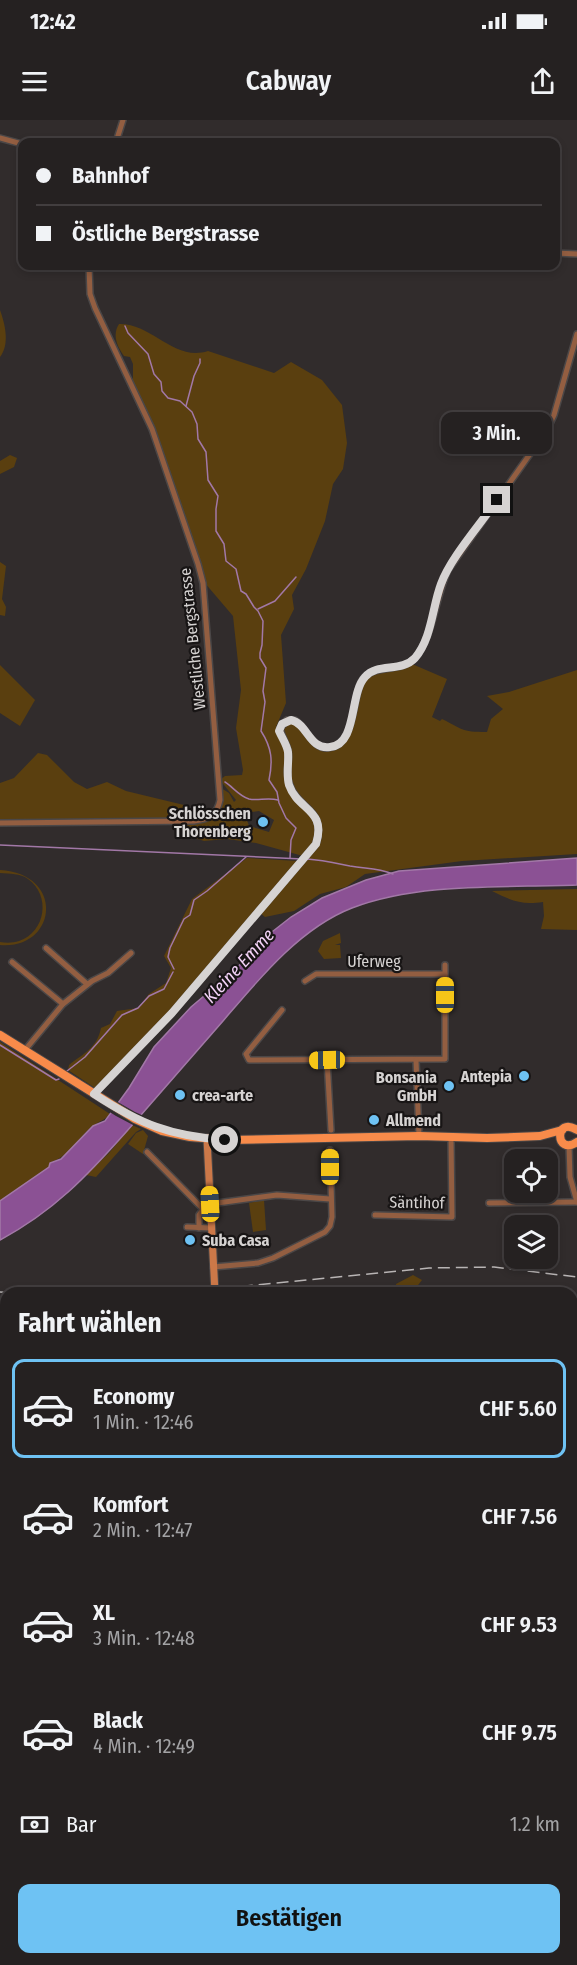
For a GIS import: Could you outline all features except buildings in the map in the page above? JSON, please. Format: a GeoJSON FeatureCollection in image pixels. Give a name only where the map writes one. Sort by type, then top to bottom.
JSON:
{"type":"FeatureCollection","features":[{"type":"Feature","properties":{"kind":"main road"},"geometry":{"type":"LineString","coordinates":[[0,1035],[107,1103],[144,1124],[172,1134],[207,1139],[419,1136],[451,1138],[540,1136],[568,1126],[577,1129]]}},
{"type":"Feature","properties":{"kind":"main road"},"geometry":{"type":"LineString","coordinates":[[562,1130],[560,1137],[571,1143]]}},
{"type":"Feature","properties":{"kind":"main road"},"geometry":{"type":"LineString","coordinates":[[540,1136],[571,1143]]}},
{"type":"Feature","properties":{"kind":"street"},"geometry":{"type":"LineString","coordinates":[[117,138],[123,120]]}},
{"type":"Feature","properties":{"kind":"street"},"geometry":{"type":"LineString","coordinates":[[0,138],[18,143]]}},
{"type":"Feature","properties":{"kind":"street"},"geometry":{"type":"LineString","coordinates":[[560,253],[577,254]]}},
{"type":"Feature","properties":{"kind":"street","name":"Westliche Bergstrasse"},"geometry":{"type":"LineString","coordinates":[[0,823],[194,821],[208,819],[218,808],[219,787],[202,583],[198,564],[152,429],[94,308],[88,282],[89,270]]}},
{"type":"Feature","properties":{"kind":"street"},"geometry":{"type":"LineString","coordinates":[[94,1094],[172,1013],[316,844],[318,824],[312,812],[292,792],[288,783],[288,751],[280,728],[287,720],[295,720],[318,746],[337,745],[346,736],[357,694],[365,677],[377,670],[405,665],[418,654],[426,637],[440,585],[448,570],[550,423],[577,334]]}},
{"type":"Feature","properties":{"kind":"street"},"geometry":{"type":"LineString","coordinates":[[46,948],[87,984]]}},
{"type":"Feature","properties":{"kind":"street"},"geometry":{"type":"LineString","coordinates":[[25,1050],[63,1004],[87,984],[108,973],[131,953]]}},
{"type":"Feature","properties":{"kind":"street"},"geometry":{"type":"LineString","coordinates":[[12,962],[63,1004]]}},
{"type":"Feature","properties":{"kind":"street"},"geometry":{"type":"LineString","coordinates":[[282,1010],[246,1054],[247,1058],[254,1060],[445,1059],[445,965]]}},
{"type":"Feature","properties":{"kind":"street","name":"Uferweg"},"geometry":{"type":"LineString","coordinates":[[305,981],[316,974],[445,974]]}},
{"type":"Feature","properties":{"kind":"street"},"geometry":{"type":"LineString","coordinates":[[327,1060],[331,1130]]}},
{"type":"Feature","properties":{"kind":"street"},"geometry":{"type":"LineString","coordinates":[[416,1060],[419,1136]]}},
{"type":"Feature","properties":{"kind":"street","name":"Säntihof"},"geometry":{"type":"LineString","coordinates":[[375,1215],[452,1217],[451,1138]]}},
{"type":"Feature","properties":{"kind":"street"},"geometry":{"type":"LineString","coordinates":[[207,1139],[215,1287]]}},
{"type":"Feature","properties":{"kind":"street"},"geometry":{"type":"LineString","coordinates":[[489,1203],[577,1202],[570,1177],[571,1143]]}},
{"type":"Feature","properties":{"kind":"street"},"geometry":{"type":"LineString","coordinates":[[213,1268],[258,1263],[325,1232],[330,1226],[332,1217],[330,1150]]}},
{"type":"Feature","properties":{"kind":"street"},"geometry":{"type":"LineString","coordinates":[[147,1152],[202,1208],[198,1215],[199,1228]]}},
{"type":"Feature","properties":{"kind":"street"},"geometry":{"type":"LineString","coordinates":[[210,1204],[277,1195],[330,1199]]}},
{"type":"Feature","properties":{"kind":"street"},"geometry":{"type":"LineString","coordinates":[[187,1227],[212,1228]]}},
{"type":"Feature","properties":{"kind":"shaded area"},"geometry":{"type":"Polygon","coordinates":[[[0,310],[6,340],[0,357],[0,310]]]}},
{"type":"Feature","properties":{"kind":"shaded area"},"geometry":{"type":"Polygon","coordinates":[[[119,324],[131,325],[184,351],[196,353],[208,351],[274,373],[291,362],[322,380],[342,405],[347,443],[343,469],[333,484],[325,521],[306,569],[292,595],[294,609],[281,635],[286,703],[276,727],[286,753],[285,774],[290,792],[311,816],[316,832],[313,843],[303,856],[256,843],[227,839],[204,841],[192,837],[176,825],[216,818],[222,803],[221,788],[229,793],[234,802],[236,800],[220,780],[225,776],[242,775],[243,770],[236,728],[241,690],[233,616],[204,582],[167,464],[133,387],[133,364],[130,357],[124,356],[117,344],[119,324]],[[259,811],[251,812],[247,820],[249,826],[269,832],[274,820],[259,811]]]}},
{"type":"Feature","properties":{"kind":"shaded area"},"geometry":{"type":"Polygon","coordinates":[[[10,455],[17,458],[14,467],[0,474],[0,461],[10,455]]]}},
{"type":"Feature","properties":{"kind":"shaded area"},"geometry":{"type":"Polygon","coordinates":[[[0,562],[6,566],[2,599],[6,607],[5,616],[0,615],[0,562]]]}},
{"type":"Feature","properties":{"kind":"shaded area"},"geometry":{"type":"Polygon","coordinates":[[[412,664],[447,679],[432,717],[440,721],[442,719],[462,729],[478,732],[487,732],[491,719],[503,709],[487,696],[509,692],[577,670],[577,854],[462,861],[365,874],[346,887],[320,894],[294,911],[265,917],[259,912],[302,863],[316,851],[322,836],[318,814],[293,788],[282,728],[287,724],[296,725],[317,747],[342,745],[350,732],[365,680],[372,673],[403,668],[412,664]]]}},
{"type":"Feature","properties":{"kind":"shaded area"},"geometry":{"type":"Polygon","coordinates":[[[0,665],[35,700],[20,726],[0,713],[0,665]]]}},
{"type":"Feature","properties":{"kind":"shaded area"},"geometry":{"type":"Polygon","coordinates":[[[38,753],[47,755],[74,782],[87,789],[107,782],[126,791],[184,805],[184,815],[188,818],[0,820],[0,783],[14,778],[38,753]]]}},
{"type":"Feature","properties":{"kind":"shaded area"},"geometry":{"type":"Polygon","coordinates":[[[247,858],[298,861],[170,1012],[95,1088],[68,1070],[69,1065],[93,1045],[101,1028],[110,1024],[117,1011],[138,1008],[149,994],[166,983],[171,968],[164,956],[192,899],[247,858]]]}},
{"type":"Feature","properties":{"kind":"shaded area"},"geometry":{"type":"Polygon","coordinates":[[[0,870],[21,875],[24,877],[0,873],[0,870]]]}},
{"type":"Feature","properties":{"kind":"shaded area"},"geometry":{"type":"Polygon","coordinates":[[[28,880],[36,884],[44,897],[46,911],[42,925],[33,936],[19,943],[0,945],[0,942],[19,941],[35,930],[40,922],[42,903],[40,894],[28,880]]]}},
{"type":"Feature","properties":{"kind":"shaded area"},"geometry":{"type":"Polygon","coordinates":[[[577,889],[577,930],[541,929],[544,916],[543,902],[517,901],[492,891],[577,889]]]}},
{"type":"Feature","properties":{"kind":"shaded area"},"geometry":{"type":"Polygon","coordinates":[[[340,933],[341,943],[335,945],[340,945],[341,958],[324,959],[318,951],[323,941],[340,933]]]}},
{"type":"Feature","properties":{"kind":"shaded area"},"geometry":{"type":"Polygon","coordinates":[[[0,1042],[110,1114],[88,1130],[64,1155],[50,1163],[49,1167],[0,1201],[0,1042]]]}},
{"type":"Feature","properties":{"kind":"shaded area"},"geometry":{"type":"Polygon","coordinates":[[[132,1125],[141,1129],[96,1177],[86,1175],[109,1153],[132,1125]]]}},
{"type":"Feature","properties":{"kind":"shaded area"},"geometry":{"type":"Polygon","coordinates":[[[143,1130],[148,1136],[143,1154],[128,1144],[136,1133],[143,1130]]]}},
{"type":"Feature","properties":{"kind":"shaded area"},"geometry":{"type":"Polygon","coordinates":[[[264,1200],[266,1230],[253,1232],[249,1203],[264,1200]]]}},
{"type":"Feature","properties":{"kind":"shaded area"},"geometry":{"type":"Polygon","coordinates":[[[413,1275],[422,1280],[417,1287],[396,1287],[396,1284],[413,1275]]]}},
{"type":"Feature","properties":{"kind":"water","name":"Kleine Emme"},"geometry":{"type":"Polygon","coordinates":[[[577,858],[577,885],[463,888],[406,894],[352,908],[315,928],[265,973],[127,1131],[69,1192],[37,1217],[0,1240],[0,1201],[49,1167],[50,1163],[61,1159],[93,1126],[105,1121],[154,1047],[191,1007],[236,969],[263,939],[291,917],[322,898],[366,880],[399,871],[577,858]]]}},
{"type":"Feature","properties":{"kind":"pier"},"geometry":{"type":"Polygon","coordinates":[[[116,1101],[144,1116],[135,1126],[116,1116],[108,1111],[116,1101]]]}},
{"type":"Feature","properties":{"kind":"waterway"},"geometry":{"type":"LineString","coordinates":[[125,326],[128,333],[148,354],[154,374],[161,382],[162,391],[168,398],[180,401],[192,412],[197,424],[198,439],[206,452],[208,480],[218,496],[216,531],[224,544],[226,561],[236,569],[241,591],[246,594],[263,621],[260,658],[266,668],[261,731],[271,755],[269,780],[277,792],[286,818],[296,828],[291,840],[290,858]]}},
{"type":"Feature","properties":{"kind":"waterway"},"geometry":{"type":"LineString","coordinates":[[186,406],[200,359]]}},
{"type":"Feature","properties":{"kind":"waterway"},"geometry":{"type":"LineString","coordinates":[[258,609],[275,601],[296,577]]}},
{"type":"Feature","properties":{"kind":"waterway"},"geometry":{"type":"LineString","coordinates":[[225,782],[249,799],[278,800]]}},
{"type":"Feature","properties":{"kind":"waterway"},"geometry":{"type":"LineString","coordinates":[[0,845],[302,859]]}},
{"type":"Feature","properties":{"kind":"waterway"},"geometry":{"type":"LineString","coordinates":[[174,969],[168,957],[170,948],[184,919],[190,915],[194,900],[246,857]]}},
{"type":"Feature","properties":{"kind":"waterway"},"geometry":{"type":"LineString","coordinates":[[307,859],[376,869],[393,874]]}},
{"type":"Feature","properties":{"kind":"waterway"},"geometry":{"type":"LineString","coordinates":[[67,1071],[85,1057],[122,1015],[138,1008],[149,996],[164,989],[173,972]]}},
{"type":"Feature","properties":{"kind":"waterway"},"geometry":{"type":"LineString","coordinates":[[0,1045],[56,1080],[59,1079]]}},
{"type":"Feature","properties":{"kind":"railway"},"geometry":{"type":"LineString","coordinates":[[234,1287],[429,1268],[494,1267],[577,1277]]}},
{"type":"Feature","properties":{"kind":"place","name":"Schlösschen Thorenberg"},"geometry":{"type":"Point","coordinates":[263,822]}},
{"type":"Feature","properties":{"kind":"place","name":"Antepia"},"geometry":{"type":"Point","coordinates":[524,1076]}},
{"type":"Feature","properties":{"kind":"place","name":"Bonsania GmbH"},"geometry":{"type":"Point","coordinates":[449,1086]}},
{"type":"Feature","properties":{"kind":"place","name":"crea-arte"},"geometry":{"type":"Point","coordinates":[180,1095]}},
{"type":"Feature","properties":{"kind":"place","name":"Allmend"},"geometry":{"type":"Point","coordinates":[374,1120]}},
{"type":"Feature","properties":{"kind":"place","name":"Suba Casa"},"geometry":{"type":"Point","coordinates":[190,1240]}},
{"type":"Feature","properties":{"kind":"route"},"geometry":{"type":"LineString","coordinates":[[225,1140],[172,1134],[154,1128],[94,1094],[172,1013],[316,844],[319,828],[316,817],[292,792],[288,783],[288,751],[279,731],[282,724],[287,720],[295,720],[318,746],[333,747],[343,740],[349,729],[357,694],[365,677],[372,671],[405,665],[418,654],[426,637],[440,585],[497,500]]}}]}
